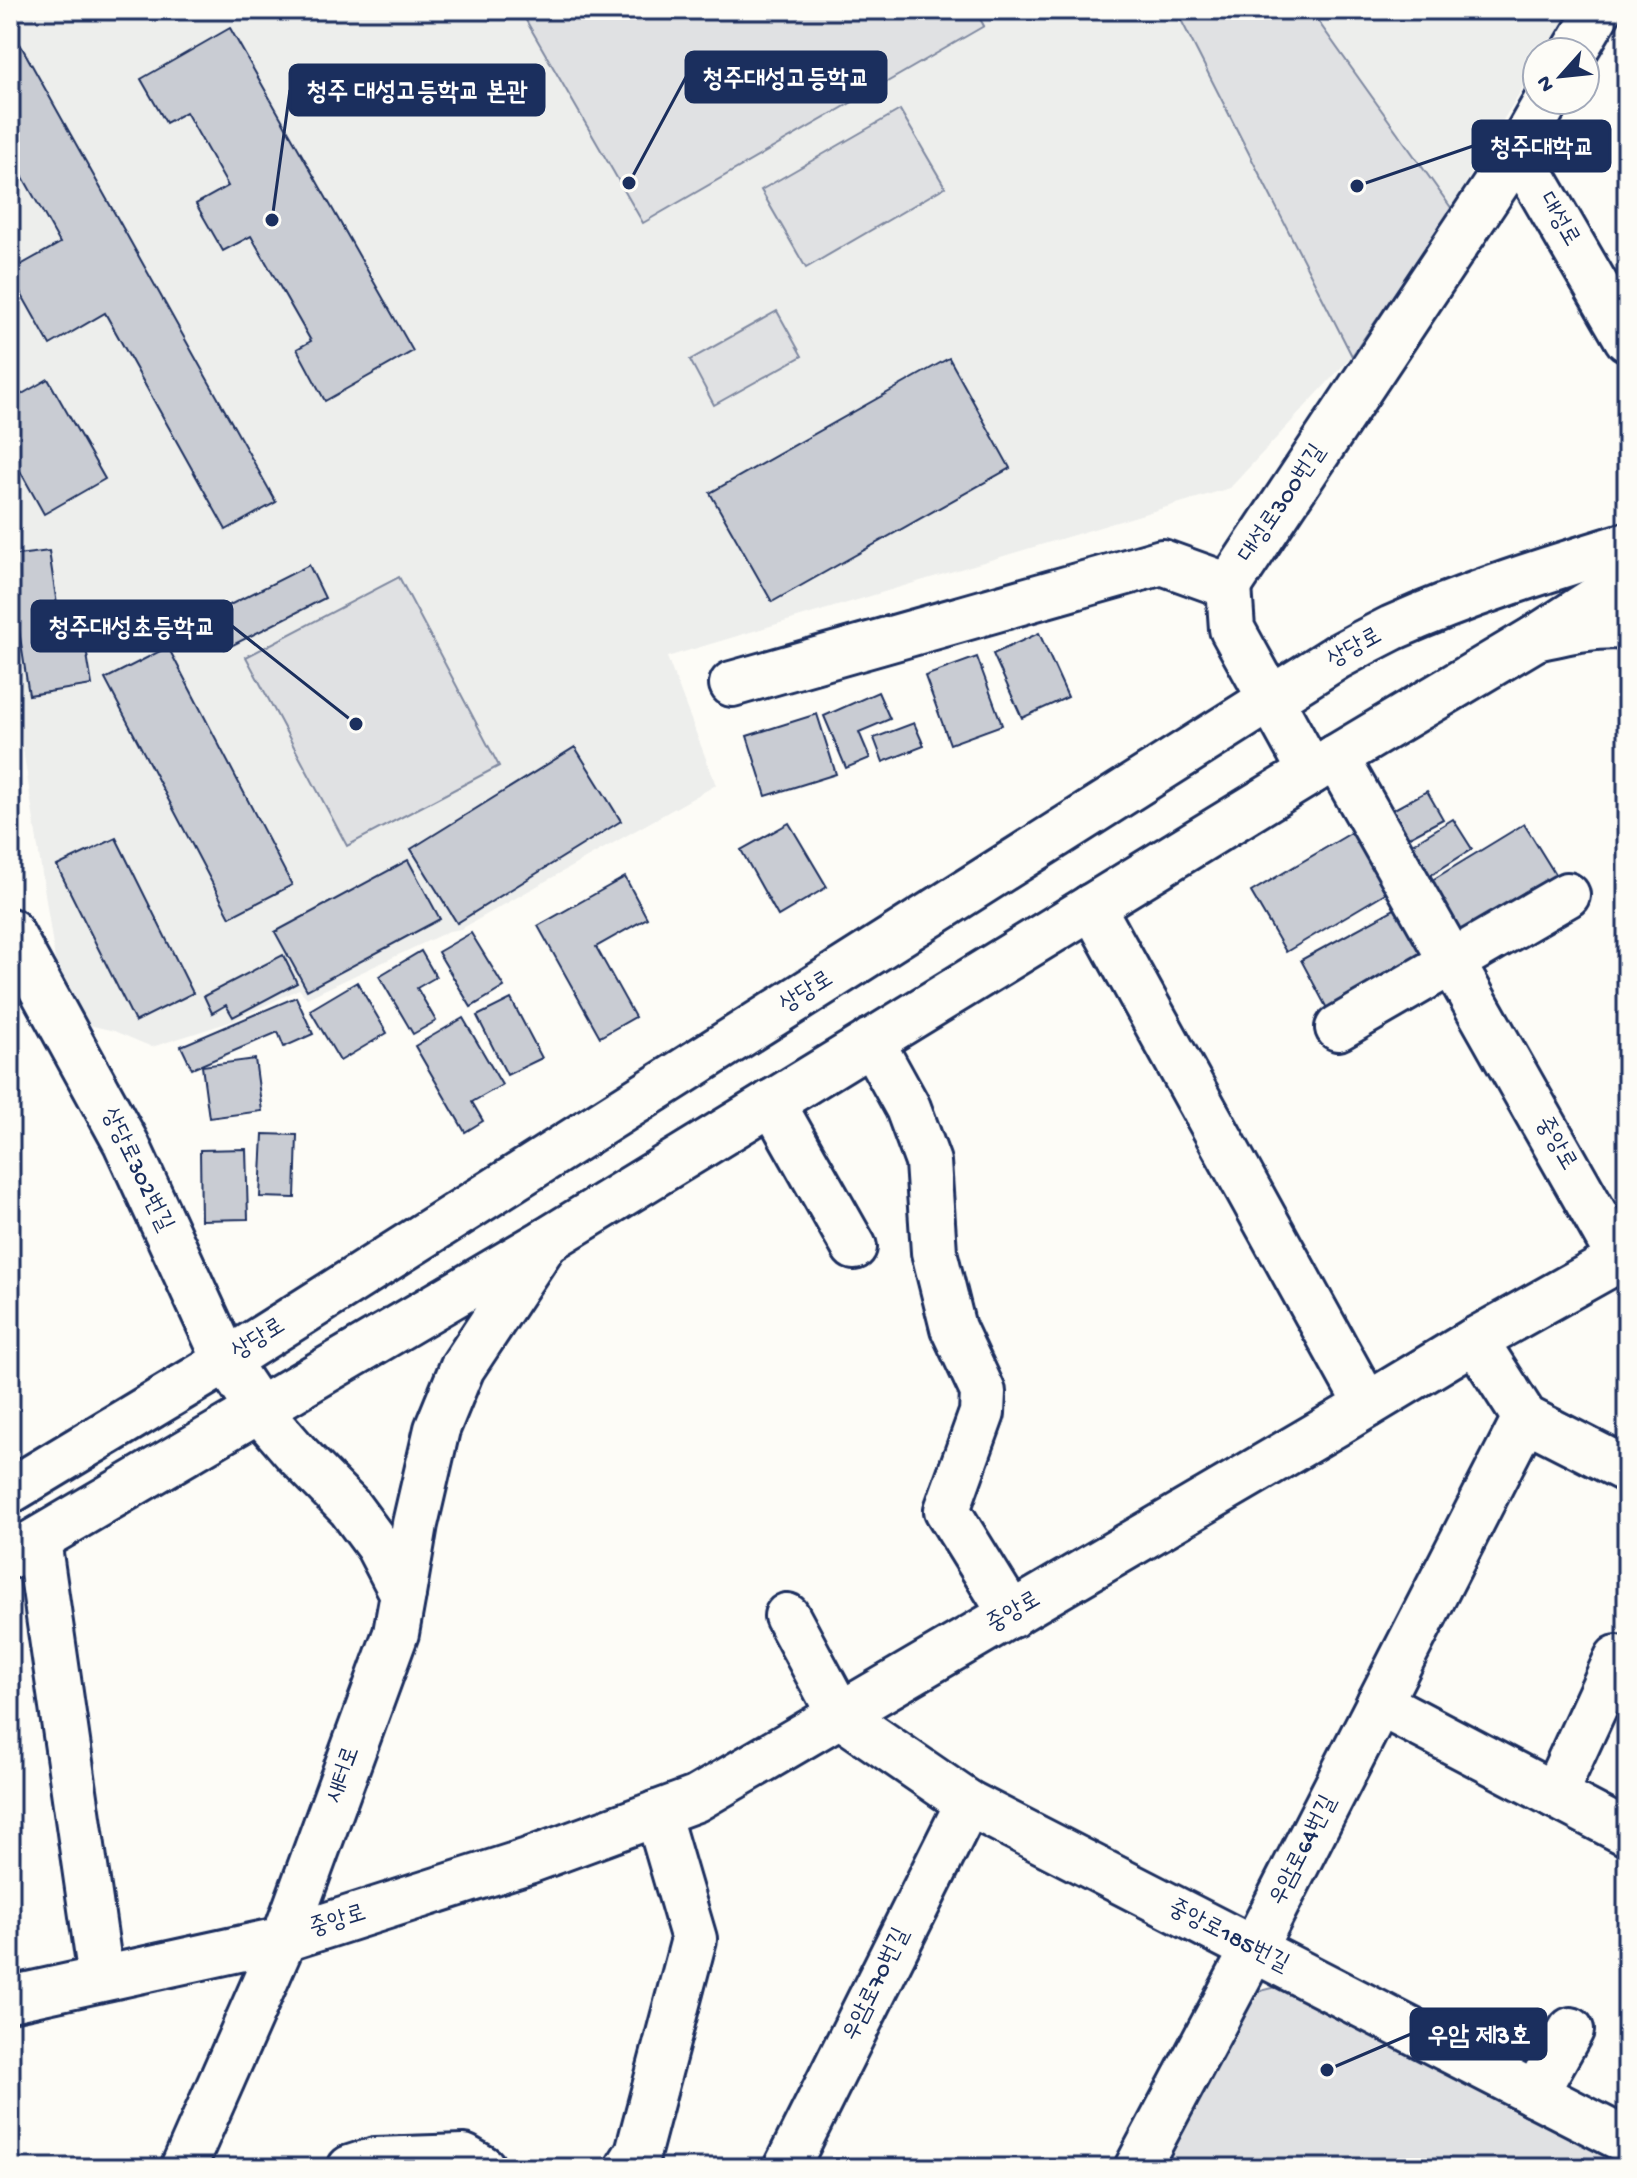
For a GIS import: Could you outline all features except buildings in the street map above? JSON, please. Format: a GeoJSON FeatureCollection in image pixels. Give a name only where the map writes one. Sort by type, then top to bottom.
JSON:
{"type":"FeatureCollection","features":[{"type":"Feature","properties":{"kind":"street"},"geometry":{"type":"LineString","coordinates":[[1584,36],[1599,10]]}},
{"type":"Feature","properties":{"kind":"street"},"geometry":{"type":"LineString","coordinates":[[1518,151],[1538,116]]}},
{"type":"Feature","properties":{"kind":"street","name":"대성로"},"geometry":{"type":"LineString","coordinates":[[1518,151],[1627,339]]}},
{"type":"Feature","properties":{"kind":"street","name":"대성로300번길"},"geometry":{"type":"LineString","coordinates":[[732,684],[1162,562],[1229,586],[1518,151]]}},
{"type":"Feature","properties":{"kind":"street","name":"상당로"},"geometry":{"type":"LineString","coordinates":[[10,1491],[226,1361],[1337,657],[1391,629],[1524,576],[1627,545]]}},
{"type":"Feature","properties":{"kind":"street"},"geometry":{"type":"LineString","coordinates":[[101,1978],[24,1548],[546,1241],[1324,764],[1534,639],[1627,579]]}},
{"type":"Feature","properties":{"kind":"street"},"geometry":{"type":"LineString","coordinates":[[1229,586],[1232,629],[1272,699],[1324,764],[1451,962]]}},
{"type":"Feature","properties":{"kind":"street"},"geometry":{"type":"LineString","coordinates":[[1534,639],[1573,629],[1607,625],[1627,627]]}},
{"type":"Feature","properties":{"kind":"street"},"geometry":{"type":"LineString","coordinates":[[1338,1028],[1567,895]]}},
{"type":"Feature","properties":{"kind":"street"},"geometry":{"type":"LineString","coordinates":[[1092,906],[1367,1405]]}},
{"type":"Feature","properties":{"kind":"street","name":"상당로302번길"},"geometry":{"type":"LineString","coordinates":[[10,931],[126,1143],[226,1361],[259,1410]]}},
{"type":"Feature","properties":{"kind":"street","name":"중앙로"},"geometry":{"type":"LineString","coordinates":[[10,1999],[284,1939],[528,1861],[696,1799],[1475,1340],[1624,1257],[1451,962]]}},
{"type":"Feature","properties":{"kind":"street"},"geometry":{"type":"LineString","coordinates":[[871,1041],[908,1108],[928,1162],[934,1252],[953,1328],[983,1392],[982,1413],[947,1510],[1012,1615]]}},
{"type":"Feature","properties":{"kind":"street"},"geometry":{"type":"LineString","coordinates":[[772,1102],[854,1247]]}},
{"type":"Feature","properties":{"kind":"street","name":"새터로"},"geometry":{"type":"LineString","coordinates":[[183,2168],[284,1939],[396,1633],[415,1524],[437,1429],[462,1368],[546,1241]]}},
{"type":"Feature","properties":{"kind":"street"},"geometry":{"type":"LineString","coordinates":[[1475,1340],[1525,1418],[1627,1470]]}},
{"type":"Feature","properties":{"kind":"street"},"geometry":{"type":"LineString","coordinates":[[259,1410],[350,1508],[378,1546],[403,1594]]}},
{"type":"Feature","properties":{"kind":"street","name":"우암로64번길"},"geometry":{"type":"LineString","coordinates":[[1137,2168],[1253,1950],[1525,1418]]}},
{"type":"Feature","properties":{"kind":"street"},"geometry":{"type":"LineString","coordinates":[[787,1616],[840,1715]]}},
{"type":"Feature","properties":{"kind":"street"},"geometry":{"type":"LineString","coordinates":[[1554,1795],[1617,1658]]}},
{"type":"Feature","properties":{"kind":"street"},"geometry":{"type":"LineString","coordinates":[[1379,1703],[1627,1833]]}},
{"type":"Feature","properties":{"kind":"street","name":"중앙로185번길"},"geometry":{"type":"LineString","coordinates":[[840,1715],[968,1803],[1627,2141]]}},
{"type":"Feature","properties":{"kind":"street","name":"우암로70번길"},"geometry":{"type":"LineString","coordinates":[[786,2168],[968,1803]]}},
{"type":"Feature","properties":{"kind":"street"},"geometry":{"type":"LineString","coordinates":[[628,2168],[638,2152],[694,1939],[657,1813]]}},
{"type":"Feature","properties":{"kind":"street"},"geometry":{"type":"LineString","coordinates":[[1535,2094],[1571,2030]]}},
{"type":"Feature","properties":{"kind":"street"},"geometry":{"type":"LineString","coordinates":[[350,2168],[375,2160],[464,2157],[476,2166]]}},
{"type":"Feature","properties":{"kind":"shaded area"},"geometry":{"type":"Polygon","coordinates":[[[10,10],[1571,10],[1555,36],[1521,36],[1521,91],[1452,209],[1352,356],[1230,488],[667,657],[716,785],[461,929],[449,931],[307,998],[299,989],[233,1021],[152,1047],[114,1031],[64,1019],[10,663],[10,10]]]}},
{"type":"Feature","properties":{"kind":"shaded area"},"geometry":{"type":"Polygon","coordinates":[[[520,10],[975,10],[984,26],[643,223],[520,10]]]}},
{"type":"Feature","properties":{"kind":"shaded area"},"geometry":{"type":"Polygon","coordinates":[[[1176,10],[1310,10],[1452,209],[1352,356],[1176,10]]]}},
{"type":"Feature","properties":{"kind":"shaded area"},"geometry":{"type":"Polygon","coordinates":[[[900,110],[945,187],[806,268],[761,190],[900,110]]]}},
{"type":"Feature","properties":{"kind":"shaded area"},"geometry":{"type":"Polygon","coordinates":[[[777,311],[802,356],[714,405],[690,360],[777,311]]]}},
{"type":"Feature","properties":{"kind":"shaded area"},"geometry":{"type":"Polygon","coordinates":[[[399,577],[499,766],[347,846],[246,657],[399,577]]]}},
{"type":"Feature","properties":{"kind":"shaded area"},"geometry":{"type":"Polygon","coordinates":[[[1289,1984],[1627,2168],[1173,2168],[1168,2145],[1244,1995],[1289,1984]]]}},
{"type":"Feature","properties":{"kind":"place","name":"청주대성고등학교"},"geometry":{"type":"Point","coordinates":[629,183]}},
{"type":"Feature","properties":{"kind":"place","name":"청주대학교"},"geometry":{"type":"Point","coordinates":[1357,186]}},
{"type":"Feature","properties":{"kind":"place","name":"청주 대성고등학교 본관"},"geometry":{"type":"Point","coordinates":[272,220]}},
{"type":"Feature","properties":{"kind":"place","name":"청주대성초등학교"},"geometry":{"type":"Point","coordinates":[356,724]}},
{"type":"Feature","properties":{"kind":"place","name":"우암 제3호"},"geometry":{"type":"Point","coordinates":[1327,2070]}}]}
